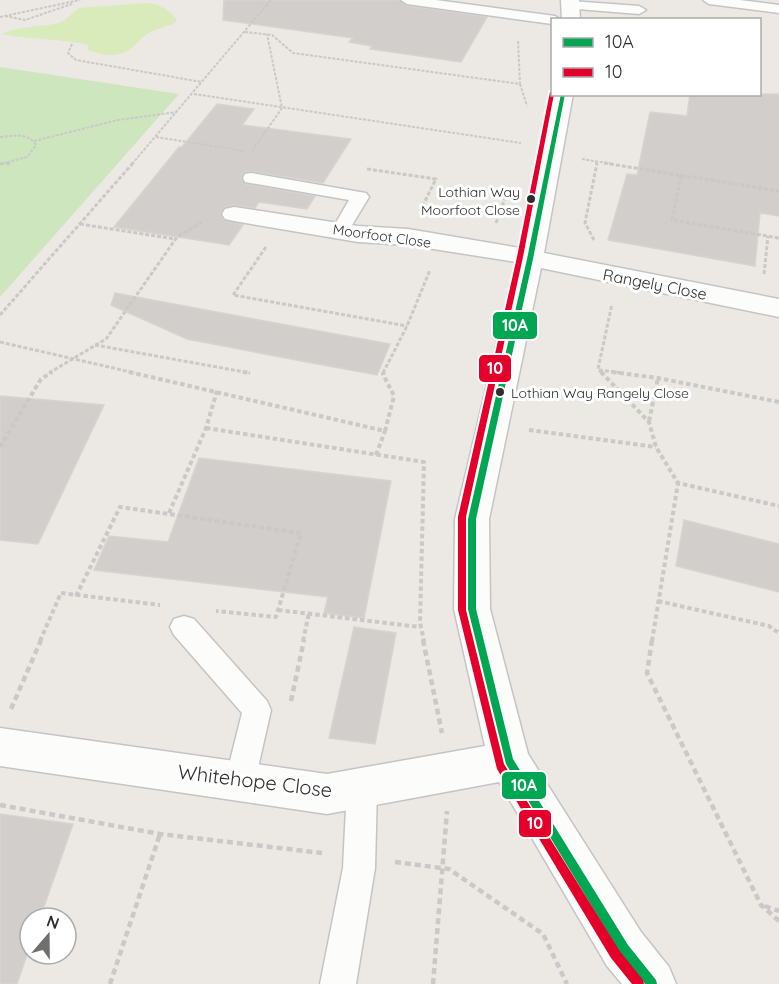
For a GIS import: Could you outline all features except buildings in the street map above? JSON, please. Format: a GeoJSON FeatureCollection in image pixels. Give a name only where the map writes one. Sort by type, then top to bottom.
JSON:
{"type":"FeatureCollection","features":[{"type":"Feature","properties":{"kind":"street"},"geometry":{"type":"LineString","coordinates":[[562,96],[537,149],[530,259],[472,519],[472,609],[509,761],[624,949],[652,984]]}},
{"type":"Feature","properties":{"kind":"street","name":"Moorfoot Close"},"geometry":{"type":"LineString","coordinates":[[222,213],[340,231],[408,237],[530,259]]}},
{"type":"Feature","properties":{"kind":"street","name":"Rangely Close"},"geometry":{"type":"LineString","coordinates":[[530,259],[770,307]]}},
{"type":"Feature","properties":{"kind":"street","name":"Whitehope Close"},"geometry":{"type":"LineString","coordinates":[[5,731],[240,781],[327,794],[509,761]]}},
{"type":"Feature","properties":{"kind":"lane"},"geometry":{"type":"LineString","coordinates":[[407,0],[551,19]]}},
{"type":"Feature","properties":{"kind":"lane"},"geometry":{"type":"LineString","coordinates":[[709,0],[779,9]]}},
{"type":"Feature","properties":{"kind":"lane"},"geometry":{"type":"LineString","coordinates":[[571,8],[639,10]]}},
{"type":"Feature","properties":{"kind":"lane"},"geometry":{"type":"LineString","coordinates":[[251,178],[360,197],[340,231]]}},
{"type":"Feature","properties":{"kind":"lane"},"geometry":{"type":"LineString","coordinates":[[175,616],[257,710],[240,781]]}},
{"type":"Feature","properties":{"kind":"lane"},"geometry":{"type":"LineString","coordinates":[[338,984],[359,858],[362,788]]}},
{"type":"Feature","properties":{"kind":"path"},"geometry":{"type":"LineString","coordinates":[[0,17],[80,0]]}},
{"type":"Feature","properties":{"kind":"path"},"geometry":{"type":"LineString","coordinates":[[266,0],[271,0]]}},
{"type":"Feature","properties":{"kind":"path"},"geometry":{"type":"LineString","coordinates":[[0,315],[193,94],[271,0]]}},
{"type":"Feature","properties":{"kind":"path"},"geometry":{"type":"LineString","coordinates":[[4,16],[26,20],[66,7],[74,1]]}},
{"type":"Feature","properties":{"kind":"path"},"geometry":{"type":"LineString","coordinates":[[26,20],[32,26]]}},
{"type":"Feature","properties":{"kind":"path"},"geometry":{"type":"LineString","coordinates":[[244,32],[272,35],[292,53],[520,84],[518,40]]}},
{"type":"Feature","properties":{"kind":"path"},"geometry":{"type":"LineString","coordinates":[[252,152],[282,108],[267,34]]}},
{"type":"Feature","properties":{"kind":"path"},"geometry":{"type":"LineString","coordinates":[[72,44],[68,53],[76,60],[86,63],[202,82]]}},
{"type":"Feature","properties":{"kind":"path"},"geometry":{"type":"LineString","coordinates":[[193,94],[537,149],[779,191]]}},
{"type":"Feature","properties":{"kind":"path"},"geometry":{"type":"LineString","coordinates":[[1,136],[22,135],[34,141],[118,120],[177,112]]}},
{"type":"Feature","properties":{"kind":"path"},"geometry":{"type":"LineString","coordinates":[[0,164],[17,161],[32,154],[36,149],[34,141]]}},
{"type":"Feature","properties":{"kind":"path"},"geometry":{"type":"LineString","coordinates":[[597,160],[585,223],[606,265],[616,266],[611,287],[613,299],[598,369]]}},
{"type":"Feature","properties":{"kind":"path"},"geometry":{"type":"LineString","coordinates":[[681,175],[672,220],[779,238]]}},
{"type":"Feature","properties":{"kind":"path"},"geometry":{"type":"LineString","coordinates":[[487,251],[510,184]]}},
{"type":"Feature","properties":{"kind":"path"},"geometry":{"type":"LineString","coordinates":[[0,447],[41,379],[73,357],[106,339],[175,239],[222,213]]}},
{"type":"Feature","properties":{"kind":"path"},"geometry":{"type":"LineString","coordinates":[[80,224],[175,239]]}},
{"type":"Feature","properties":{"kind":"path"},"geometry":{"type":"LineString","coordinates":[[768,236],[770,307]]}},
{"type":"Feature","properties":{"kind":"path"},"geometry":{"type":"LineString","coordinates":[[272,239],[233,296],[407,326]]}},
{"type":"Feature","properties":{"kind":"path"},"geometry":{"type":"LineString","coordinates":[[376,454],[394,396],[384,374],[441,244]]}},
{"type":"Feature","properties":{"kind":"path"},"geometry":{"type":"LineString","coordinates":[[0,342],[73,357],[385,431]]}},
{"type":"Feature","properties":{"kind":"path"},"geometry":{"type":"LineString","coordinates":[[94,345],[250,373]]}},
{"type":"Feature","properties":{"kind":"path"},"geometry":{"type":"LineString","coordinates":[[598,369],[658,378],[779,402]]}},
{"type":"Feature","properties":{"kind":"path"},"geometry":{"type":"LineString","coordinates":[[598,369],[649,422]]}},
{"type":"Feature","properties":{"kind":"path"},"geometry":{"type":"LineString","coordinates":[[658,378],[649,422],[656,447],[678,483],[647,673],[762,905],[779,921]]}},
{"type":"Feature","properties":{"kind":"path"},"geometry":{"type":"LineString","coordinates":[[168,513],[206,428],[217,391]]}},
{"type":"Feature","properties":{"kind":"path"},"geometry":{"type":"LineString","coordinates":[[493,425],[656,447]]}},
{"type":"Feature","properties":{"kind":"path"},"geometry":{"type":"LineString","coordinates":[[206,428],[424,462],[421,627],[449,772],[433,984]]}},
{"type":"Feature","properties":{"kind":"path"},"geometry":{"type":"LineString","coordinates":[[678,483],[779,506]]}},
{"type":"Feature","properties":{"kind":"path"},"geometry":{"type":"LineString","coordinates":[[76,596],[120,507],[301,533],[276,617],[211,610]]}},
{"type":"Feature","properties":{"kind":"path"},"geometry":{"type":"LineString","coordinates":[[5,731],[61,593],[175,616]]}},
{"type":"Feature","properties":{"kind":"path"},"geometry":{"type":"LineString","coordinates":[[658,601],[769,626],[779,633]]}},
{"type":"Feature","properties":{"kind":"path"},"geometry":{"type":"LineString","coordinates":[[278,610],[421,627]]}},
{"type":"Feature","properties":{"kind":"path"},"geometry":{"type":"LineString","coordinates":[[0,805],[160,834],[449,869],[543,934],[567,984]]}},
{"type":"Feature","properties":{"kind":"path"},"geometry":{"type":"LineString","coordinates":[[110,984],[160,834]]}},
{"type":"Feature","properties":{"kind":"path"},"geometry":{"type":"LineString","coordinates":[[762,905],[779,911]]}},
{"type":"Feature","properties":{"kind":"green space"},"geometry":{"type":"Polygon","coordinates":[[[149,3],[165,9],[177,21],[150,32],[124,53],[108,55],[88,50],[88,45],[2,34],[22,28],[59,23],[79,8],[149,3]]]}},
{"type":"Feature","properties":{"kind":"green space"},"geometry":{"type":"Polygon","coordinates":[[[0,67],[179,94],[0,297],[0,67]]]}},
{"type":"Feature","properties":{"kind":"transit line","name":"10"},"geometry":{"type":"LineString","coordinates":[[551,96],[520,257],[462,517],[462,610],[500,766],[615,954],[639,984]]}},
{"type":"Feature","properties":{"kind":"transit line","name":"10A"},"geometry":{"type":"LineString","coordinates":[[563,96],[530,259],[472,519],[472,609],[509,761],[624,949],[652,984]]}},
{"type":"Feature","properties":{"kind":"place","name":"Lothian Way Moorfoot Close"},"geometry":{"type":"Point","coordinates":[531,199]}},
{"type":"Feature","properties":{"kind":"place","name":"Lothian Way Rangely Close"},"geometry":{"type":"Point","coordinates":[500,392]}}]}
